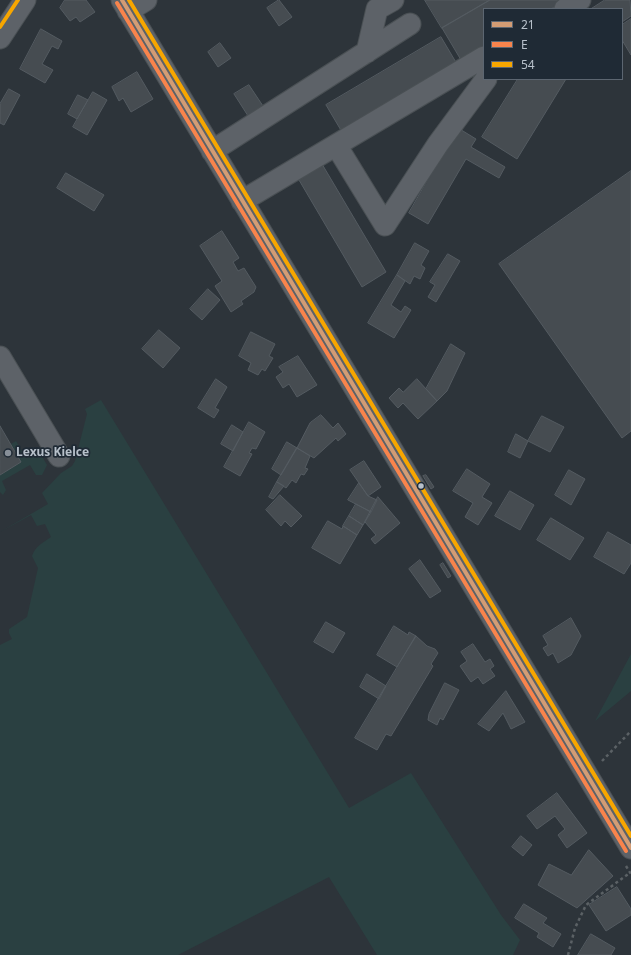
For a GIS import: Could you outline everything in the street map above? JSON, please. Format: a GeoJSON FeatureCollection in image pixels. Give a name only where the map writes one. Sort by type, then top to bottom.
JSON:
{"type":"FeatureCollection","features":[{"type":"Feature","properties":{"kind":"street"},"geometry":{"type":"LineString","coordinates":[[0,38],[25,0]]}},
{"type":"Feature","properties":{"kind":"street"},"geometry":{"type":"LineString","coordinates":[[146,0],[125,6],[631,848]]}},
{"type":"Feature","properties":{"kind":"street"},"geometry":{"type":"LineString","coordinates":[[367,52],[377,9],[392,0]]}},
{"type":"Feature","properties":{"kind":"street"},"geometry":{"type":"LineString","coordinates":[[567,8],[580,0]]}},
{"type":"Feature","properties":{"kind":"street"},"geometry":{"type":"LineString","coordinates":[[212,151],[410,24]]}},
{"type":"Feature","properties":{"kind":"street"},"geometry":{"type":"LineString","coordinates":[[242,201],[483,58]]}},
{"type":"Feature","properties":{"kind":"street"},"geometry":{"type":"LineString","coordinates":[[336,145],[385,225],[438,144],[485,80]]}},
{"type":"Feature","properties":{"kind":"street"},"geometry":{"type":"LineString","coordinates":[[0,357],[59,456]]}},
{"type":"Feature","properties":{"kind":"path"},"geometry":{"type":"LineString","coordinates":[[588,776],[631,731]]}},
{"type":"Feature","properties":{"kind":"path"},"geometry":{"type":"LineString","coordinates":[[568,955],[575,928],[586,905],[631,872]]}},
{"type":"Feature","properties":{"kind":"green space"},"geometry":{"type":"Polygon","coordinates":[[[101,400],[349,808],[411,773],[501,915],[520,940],[513,955],[377,955],[329,877],[178,955],[0,955],[0,645],[12,639],[9,629],[27,617],[38,568],[32,556],[38,547],[51,537],[45,524],[37,526],[31,515],[0,532],[48,504],[42,493],[61,473],[72,466],[75,461],[87,414],[85,409],[101,400]]]}},
{"type":"Feature","properties":{"kind":"green space"},"geometry":{"type":"Polygon","coordinates":[[[16,441],[26,458],[39,451],[47,465],[42,475],[36,475],[30,465],[2,481],[6,490],[3,495],[0,492],[0,475],[21,462],[11,444],[16,441]]]}},
{"type":"Feature","properties":{"kind":"green space"},"geometry":{"type":"Polygon","coordinates":[[[631,654],[631,691],[595,721],[631,654]]]}},
{"type":"Feature","properties":{"kind":"building"},"geometry":{"type":"Polygon","coordinates":[[[65,0],[86,0],[95,12],[80,22],[76,17],[70,21],[60,8],[65,0]]]}},
{"type":"Feature","properties":{"kind":"building"},"geometry":{"type":"Polygon","coordinates":[[[279,0],[292,17],[279,26],[267,8],[279,0]]]}},
{"type":"Feature","properties":{"kind":"building"},"geometry":{"type":"Polygon","coordinates":[[[425,0],[490,0],[442,28],[425,0]]]}},
{"type":"Feature","properties":{"kind":"building"},"geometry":{"type":"Polygon","coordinates":[[[490,0],[567,0],[553,8],[483,8],[483,48],[461,60],[442,28],[490,0]]]}},
{"type":"Feature","properties":{"kind":"building"},"geometry":{"type":"Polygon","coordinates":[[[605,0],[630,0],[631,16],[623,21],[623,8],[593,8],[605,0]]]}},
{"type":"Feature","properties":{"kind":"building"},"geometry":{"type":"Polygon","coordinates":[[[631,19],[631,55],[623,42],[623,24],[631,19]]]}},
{"type":"Feature","properties":{"kind":"building"},"geometry":{"type":"Polygon","coordinates":[[[41,29],[62,41],[58,49],[52,46],[42,64],[53,70],[45,83],[20,69],[41,29]]]}},
{"type":"Feature","properties":{"kind":"building"},"geometry":{"type":"Polygon","coordinates":[[[441,37],[457,64],[342,132],[326,105],[441,37]]]}},
{"type":"Feature","properties":{"kind":"building"},"geometry":{"type":"Polygon","coordinates":[[[220,43],[231,58],[218,67],[208,52],[220,43]]]}},
{"type":"Feature","properties":{"kind":"building"},"geometry":{"type":"Polygon","coordinates":[[[137,72],[153,99],[131,112],[123,98],[119,101],[112,87],[137,72]]]}},
{"type":"Feature","properties":{"kind":"building"},"geometry":{"type":"Polygon","coordinates":[[[517,80],[565,80],[517,159],[482,137],[517,80]]]}},
{"type":"Feature","properties":{"kind":"building"},"geometry":{"type":"Polygon","coordinates":[[[249,85],[265,109],[250,119],[234,94],[249,85]]]}},
{"type":"Feature","properties":{"kind":"building"},"geometry":{"type":"Polygon","coordinates":[[[9,89],[20,95],[4,125],[0,123],[0,104],[9,89]]]}},
{"type":"Feature","properties":{"kind":"building"},"geometry":{"type":"Polygon","coordinates":[[[93,92],[107,100],[87,135],[73,127],[93,92]]]}},
{"type":"Feature","properties":{"kind":"building"},"geometry":{"type":"Polygon","coordinates":[[[78,95],[88,100],[77,119],[68,114],[78,95]]]}},
{"type":"Feature","properties":{"kind":"building"},"geometry":{"type":"Polygon","coordinates":[[[458,128],[476,139],[471,147],[505,167],[499,178],[466,159],[428,224],[409,213],[458,128]]]}},
{"type":"Feature","properties":{"kind":"building"},"geometry":{"type":"Polygon","coordinates":[[[322,164],[386,272],[362,287],[299,180],[322,164]]]}},
{"type":"Feature","properties":{"kind":"building"},"geometry":{"type":"Polygon","coordinates":[[[631,171],[631,431],[622,438],[499,264],[631,171]]]}},
{"type":"Feature","properties":{"kind":"building"},"geometry":{"type":"Polygon","coordinates":[[[66,173],[104,195],[94,211],[57,188],[66,173]]]}},
{"type":"Feature","properties":{"kind":"building"},"geometry":{"type":"Polygon","coordinates":[[[222,231],[239,258],[233,262],[238,271],[244,268],[256,287],[254,292],[241,301],[243,304],[231,312],[215,286],[222,281],[200,246],[222,231]]]}},
{"type":"Feature","properties":{"kind":"building"},"geometry":{"type":"Polygon","coordinates":[[[415,243],[429,251],[421,265],[425,268],[420,279],[414,276],[410,284],[397,275],[415,243]]]}},
{"type":"Feature","properties":{"kind":"building"},"geometry":{"type":"Polygon","coordinates":[[[448,254],[460,261],[436,302],[428,297],[435,285],[430,282],[448,254]]]}},
{"type":"Feature","properties":{"kind":"building"},"geometry":{"type":"Polygon","coordinates":[[[397,275],[405,281],[391,305],[401,312],[405,306],[411,310],[394,338],[368,323],[397,275]]]}},
{"type":"Feature","properties":{"kind":"building"},"geometry":{"type":"Polygon","coordinates":[[[208,289],[220,300],[202,320],[190,309],[208,289]]]}},
{"type":"Feature","properties":{"kind":"building"},"geometry":{"type":"Polygon","coordinates":[[[159,330],[180,348],[163,368],[142,349],[159,330]]]}},
{"type":"Feature","properties":{"kind":"building"},"geometry":{"type":"Polygon","coordinates":[[[251,332],[275,344],[269,356],[273,358],[265,371],[262,369],[258,375],[248,370],[251,363],[239,356],[251,332]]]}},
{"type":"Feature","properties":{"kind":"building"},"geometry":{"type":"Polygon","coordinates":[[[451,344],[465,353],[447,391],[437,401],[426,389],[451,344]]]}},
{"type":"Feature","properties":{"kind":"building"},"geometry":{"type":"Polygon","coordinates":[[[298,356],[317,385],[297,397],[289,384],[283,388],[276,377],[283,372],[279,367],[298,356]]]}},
{"type":"Feature","properties":{"kind":"building"},"geometry":{"type":"Polygon","coordinates":[[[216,379],[227,387],[215,408],[219,410],[214,418],[198,408],[216,379]]]}},
{"type":"Feature","properties":{"kind":"building"},"geometry":{"type":"Polygon","coordinates":[[[417,379],[437,401],[418,419],[403,403],[398,408],[389,398],[399,388],[403,392],[417,379]]]}},
{"type":"Feature","properties":{"kind":"building"},"geometry":{"type":"Polygon","coordinates":[[[321,415],[333,428],[338,423],[346,434],[338,441],[336,438],[314,458],[297,448],[310,423],[321,415]]]}},
{"type":"Feature","properties":{"kind":"building"},"geometry":{"type":"Polygon","coordinates":[[[542,416],[564,427],[550,452],[528,441],[542,416]]]}},
{"type":"Feature","properties":{"kind":"building"},"geometry":{"type":"Polygon","coordinates":[[[249,422],[265,432],[256,449],[252,448],[249,453],[252,454],[240,476],[224,467],[249,422]]]}},
{"type":"Feature","properties":{"kind":"building"},"geometry":{"type":"Polygon","coordinates":[[[232,425],[243,432],[233,451],[221,444],[232,425]]]}},
{"type":"Feature","properties":{"kind":"building","name":"Lexus Kielce"},"geometry":{"type":"Polygon","coordinates":[[[0,426],[21,462],[0,475],[0,426]]]}},
{"type":"Feature","properties":{"kind":"building"},"geometry":{"type":"Polygon","coordinates":[[[516,434],[528,441],[520,458],[508,452],[516,434]]]}},
{"type":"Feature","properties":{"kind":"building"},"geometry":{"type":"Polygon","coordinates":[[[287,442],[297,448],[281,475],[272,469],[287,442]]]}},
{"type":"Feature","properties":{"kind":"building"},"geometry":{"type":"Polygon","coordinates":[[[297,448],[310,456],[305,468],[308,469],[304,475],[301,474],[296,483],[292,480],[286,488],[277,482],[297,448]]]}},
{"type":"Feature","properties":{"kind":"building"},"geometry":{"type":"Polygon","coordinates":[[[364,461],[381,487],[368,496],[350,470],[364,461]]]}},
{"type":"Feature","properties":{"kind":"building"},"geometry":{"type":"Polygon","coordinates":[[[467,469],[490,484],[482,497],[492,503],[478,525],[465,517],[473,503],[453,491],[467,469]]]}},
{"type":"Feature","properties":{"kind":"building"},"geometry":{"type":"Polygon","coordinates":[[[569,470],[585,479],[571,505],[555,495],[569,470]]]}},
{"type":"Feature","properties":{"kind":"building"},"geometry":{"type":"Polygon","coordinates":[[[426,475],[434,487],[431,489],[423,476],[426,475]]]}},
{"type":"Feature","properties":{"kind":"building"},"geometry":{"type":"Polygon","coordinates":[[[277,482],[284,486],[273,499],[269,497],[277,482]]]}},
{"type":"Feature","properties":{"kind":"building"},"geometry":{"type":"Polygon","coordinates":[[[359,483],[368,496],[377,500],[371,512],[348,500],[359,483]]]}},
{"type":"Feature","properties":{"kind":"building"},"geometry":{"type":"Polygon","coordinates":[[[510,491],[534,505],[520,530],[495,516],[510,491]]]}},
{"type":"Feature","properties":{"kind":"building"},"geometry":{"type":"Polygon","coordinates":[[[280,495],[302,516],[291,527],[285,521],[281,526],[266,510],[280,495]]]}},
{"type":"Feature","properties":{"kind":"building"},"geometry":{"type":"Polygon","coordinates":[[[378,497],[400,523],[375,544],[371,539],[376,535],[365,522],[378,497]]]}},
{"type":"Feature","properties":{"kind":"building"},"geometry":{"type":"Polygon","coordinates":[[[356,504],[371,512],[363,525],[349,516],[356,504]]]}},
{"type":"Feature","properties":{"kind":"building"},"geometry":{"type":"Polygon","coordinates":[[[349,516],[363,525],[357,535],[343,526],[349,516]]]}},
{"type":"Feature","properties":{"kind":"building"},"geometry":{"type":"Polygon","coordinates":[[[551,518],[584,538],[570,560],[537,540],[551,518]]]}},
{"type":"Feature","properties":{"kind":"building"},"geometry":{"type":"Polygon","coordinates":[[[328,521],[342,529],[343,526],[357,535],[340,564],[312,548],[328,521]]]}},
{"type":"Feature","properties":{"kind":"building"},"geometry":{"type":"Polygon","coordinates":[[[608,532],[631,545],[631,563],[624,574],[594,557],[608,532]]]}},
{"type":"Feature","properties":{"kind":"building"},"geometry":{"type":"Polygon","coordinates":[[[420,560],[441,591],[430,598],[409,569],[420,560]]]}},
{"type":"Feature","properties":{"kind":"building"},"geometry":{"type":"Polygon","coordinates":[[[443,563],[451,576],[448,578],[440,565],[443,563]]]}},
{"type":"Feature","properties":{"kind":"building"},"geometry":{"type":"Polygon","coordinates":[[[571,618],[581,636],[571,655],[558,663],[553,653],[548,656],[543,648],[548,645],[543,636],[571,618]]]}},
{"type":"Feature","properties":{"kind":"building"},"geometry":{"type":"Polygon","coordinates":[[[326,622],[345,633],[333,653],[314,642],[326,622]]]}},
{"type":"Feature","properties":{"kind":"building"},"geometry":{"type":"Polygon","coordinates":[[[394,626],[408,635],[409,632],[416,636],[397,667],[377,655],[394,626]]]}},
{"type":"Feature","properties":{"kind":"building"},"geometry":{"type":"Polygon","coordinates":[[[416,636],[427,646],[435,649],[438,653],[431,664],[433,666],[391,736],[386,734],[377,750],[355,738],[416,636]]]}},
{"type":"Feature","properties":{"kind":"building"},"geometry":{"type":"Polygon","coordinates":[[[473,644],[485,662],[490,659],[494,666],[490,669],[495,676],[483,684],[478,677],[471,682],[460,666],[467,661],[461,652],[473,644]]]}},
{"type":"Feature","properties":{"kind":"building"},"geometry":{"type":"Polygon","coordinates":[[[367,674],[386,686],[379,699],[360,687],[367,674]]]}},
{"type":"Feature","properties":{"kind":"building"},"geometry":{"type":"Polygon","coordinates":[[[445,683],[459,690],[443,720],[440,718],[437,725],[428,720],[429,714],[445,683]]]}},
{"type":"Feature","properties":{"kind":"building"},"geometry":{"type":"Polygon","coordinates":[[[506,691],[525,722],[511,729],[503,713],[489,731],[478,724],[506,691]]]}},
{"type":"Feature","properties":{"kind":"building"},"geometry":{"type":"Polygon","coordinates":[[[557,793],[587,833],[567,848],[558,835],[565,829],[555,816],[537,829],[527,816],[557,793]]]}},
{"type":"Feature","properties":{"kind":"building"},"geometry":{"type":"Polygon","coordinates":[[[521,836],[532,845],[523,856],[512,847],[521,836]]]}},
{"type":"Feature","properties":{"kind":"building"},"geometry":{"type":"Polygon","coordinates":[[[589,850],[613,876],[577,908],[538,885],[549,864],[571,875],[589,850]]]}},
{"type":"Feature","properties":{"kind":"building"},"geometry":{"type":"Polygon","coordinates":[[[617,887],[631,909],[631,915],[606,931],[589,905],[617,887]]]}},
{"type":"Feature","properties":{"kind":"building"},"geometry":{"type":"Polygon","coordinates":[[[524,904],[547,918],[543,923],[561,934],[553,947],[537,937],[539,933],[515,918],[524,904]]]}},
{"type":"Feature","properties":{"kind":"building"},"geometry":{"type":"Polygon","coordinates":[[[591,934],[615,948],[611,955],[578,955],[591,934]]]}},
{"type":"Feature","properties":{"kind":"transit line","name":"54"},"geometry":{"type":"LineString","coordinates":[[0,27],[18,0]]}},
{"type":"Feature","properties":{"kind":"transit line","name":"21"},"geometry":{"type":"LineString","coordinates":[[122,0],[631,848]]}},
{"type":"Feature","properties":{"kind":"transit line","name":"54"},"geometry":{"type":"LineString","coordinates":[[129,0],[631,836]]}},
{"type":"Feature","properties":{"kind":"transit line","name":"E"},"geometry":{"type":"LineString","coordinates":[[117,3],[626,851]]}},
{"type":"Feature","properties":{"kind":"place","name":"Lexus Kielce"},"geometry":{"type":"Point","coordinates":[8,453]}}]}
